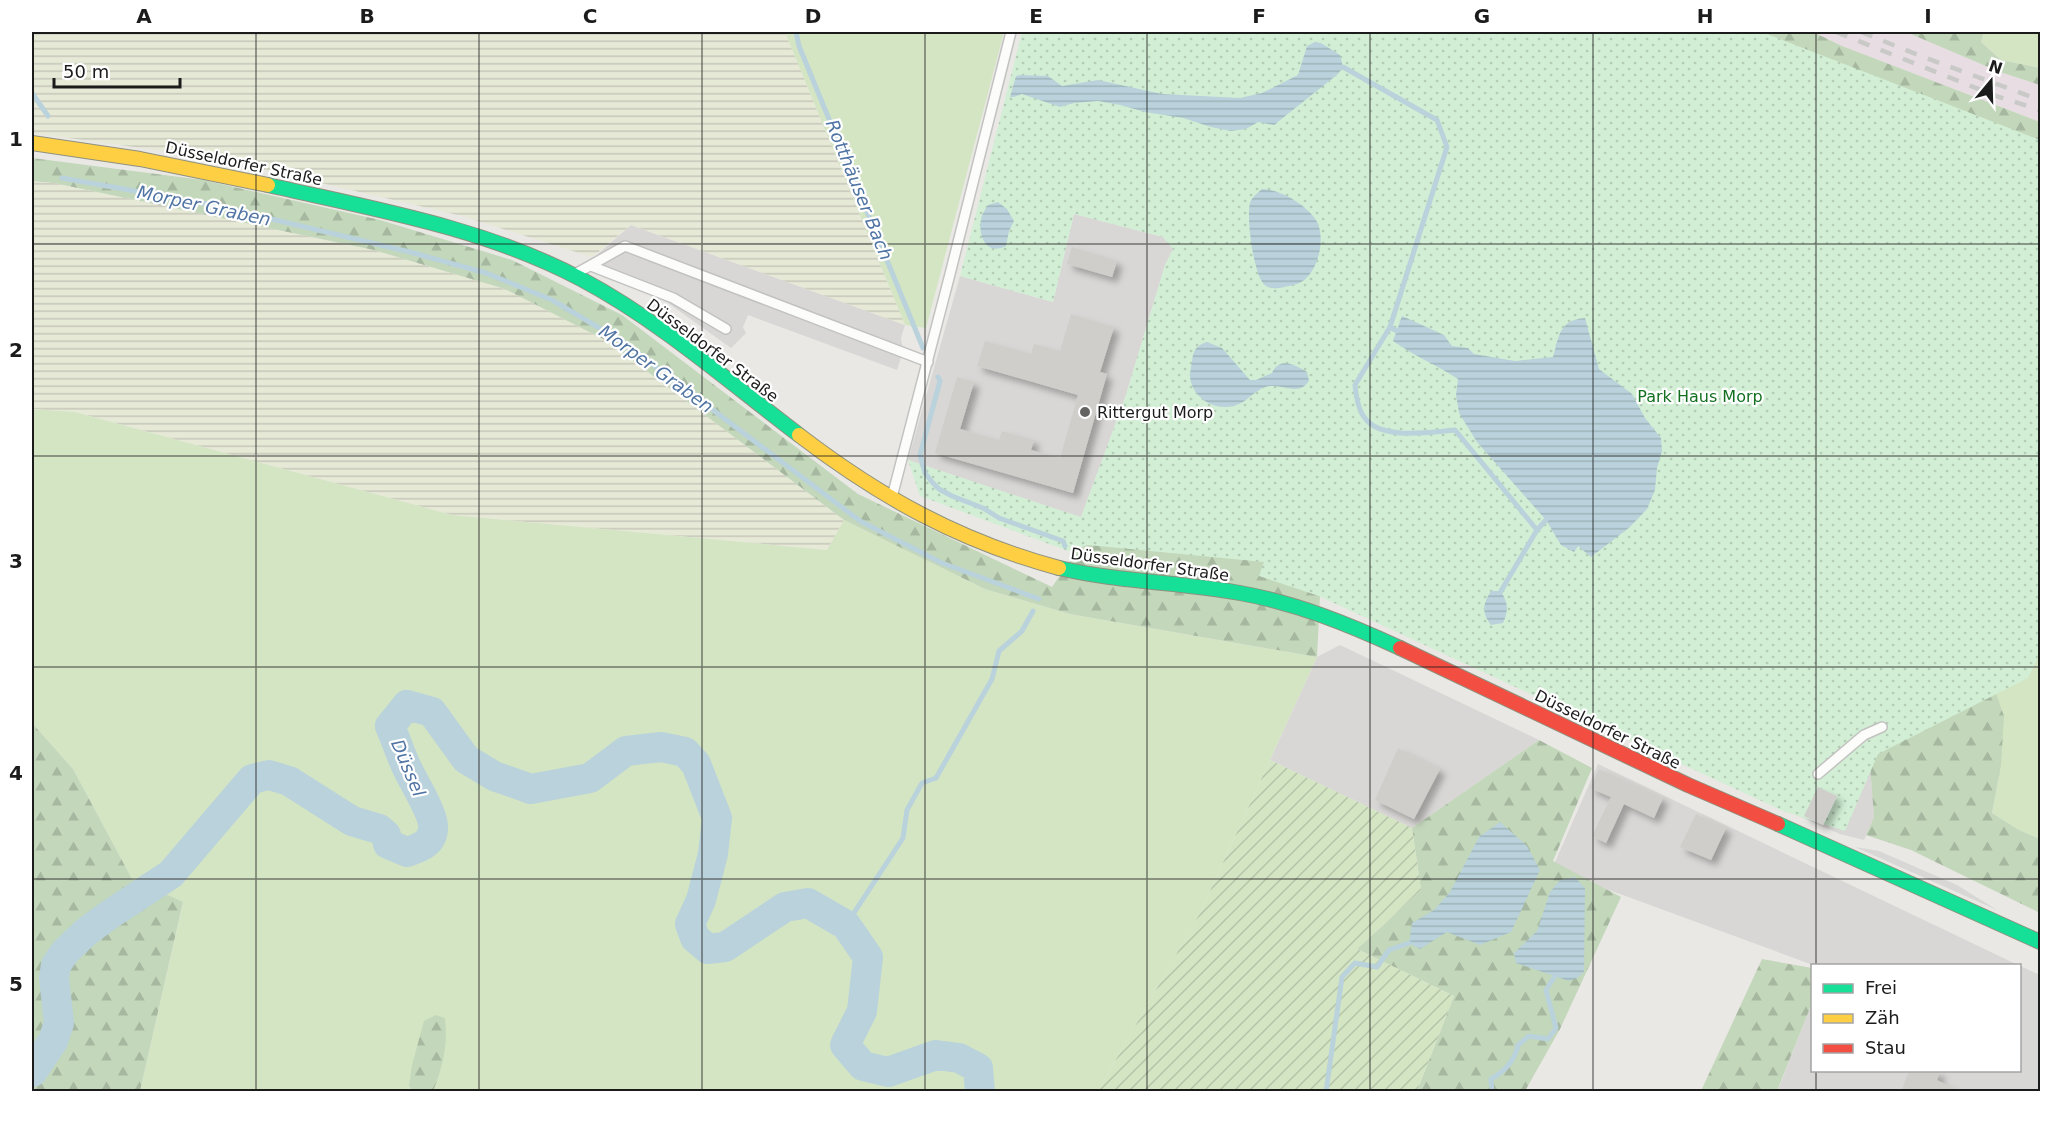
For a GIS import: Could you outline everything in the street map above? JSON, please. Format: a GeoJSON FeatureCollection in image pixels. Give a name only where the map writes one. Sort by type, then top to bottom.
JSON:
{"type":"FeatureCollection","features":[{"type":"Feature","properties":{"kind":"main road","name":"Düsseldorfer Straße"},"geometry":{"type":"LineString","coordinates":[[32,143],[184,166],[452,227],[505,244],[573,275],[640,315],[822,454],[891,499],[962,535],[1050,566],[1116,579],[1238,593],[1290,604],[1328,616],[1688,785],[2040,942]]}},
{"type":"Feature","properties":{"kind":"lane"},"geometry":{"type":"LineString","coordinates":[[891,499],[1011,32]]}},
{"type":"Feature","properties":{"kind":"lane"},"geometry":{"type":"LineString","coordinates":[[573,275],[625,246],[928,362]]}},
{"type":"Feature","properties":{"kind":"lane"},"geometry":{"type":"LineString","coordinates":[[591,266],[674,298],[726,329]]}},
{"type":"Feature","properties":{"kind":"lane"},"geometry":{"type":"LineString","coordinates":[[1818,774],[1864,735],[1882,727]]}},
{"type":"Feature","properties":{"kind":"shaded area"},"geometry":{"type":"Polygon","coordinates":[[[1813,32],[1906,32],[2000,72],[2040,85],[2040,122],[1842,46],[1813,32]]]}},
{"type":"Feature","properties":{"kind":"shaded area"},"geometry":{"type":"Polygon","coordinates":[[[1074,214],[1163,237],[1173,249],[1165,265],[1125,398],[1081,518],[908,460],[960,276],[1053,302],[1074,214]]]}},
{"type":"Feature","properties":{"kind":"shaded area"},"geometry":{"type":"Polygon","coordinates":[[[631,225],[905,325],[901,338],[903,351],[897,370],[748,315],[743,327],[746,333],[731,348],[668,303],[591,266],[603,260],[598,254],[631,225]]]}},
{"type":"Feature","properties":{"kind":"shaded area"},"geometry":{"type":"Polygon","coordinates":[[[1340,645],[1539,740],[1412,828],[1270,760],[1317,657],[1340,645]]]}},
{"type":"Feature","properties":{"kind":"shaded area"},"geometry":{"type":"Polygon","coordinates":[[[1868,739],[1874,817],[1864,840],[1840,834],[1785,810],[1868,739]]]}},
{"type":"Feature","properties":{"kind":"shaded area"},"geometry":{"type":"Polygon","coordinates":[[[1598,764],[2016,964],[1811,964],[1552,869],[1598,764]]]}},
{"type":"Feature","properties":{"kind":"shaded area"},"geometry":{"type":"Polygon","coordinates":[[[1855,847],[1879,851],[1957,885],[1997,910],[1855,847]]]}},
{"type":"Feature","properties":{"kind":"shaded area"},"geometry":{"type":"Polygon","coordinates":[[[2021,966],[2040,975],[2040,1091],[1777,1092],[1811,1006],[1811,1072],[2021,1072],[2021,966]]]}},
{"type":"Feature","properties":{"kind":"green space"},"geometry":{"type":"Polygon","coordinates":[[[32,32],[785,32],[905,325],[631,225],[592,257],[462,216],[214,158],[32,133],[32,32]]]}},
{"type":"Feature","properties":{"kind":"green space"},"geometry":{"type":"Polygon","coordinates":[[[785,32],[1004,32],[926,328],[905,325],[785,32]]]}},
{"type":"Feature","properties":{"kind":"green space","name":"Park Haus Morp"},"geometry":{"type":"Polygon","coordinates":[[[1022,32],[1762,32],[2040,140],[2040,653],[2028,678],[1878,754],[1845,831],[1783,811],[1319,596],[1259,576],[1264,562],[1088,545],[1068,551],[920,496],[908,460],[1081,517],[1125,398],[1165,265],[1173,249],[1163,237],[1074,214],[1053,302],[960,276],[1022,32]]]}},
{"type":"Feature","properties":{"kind":"green space","name":"Park Haus Morp"},"geometry":{"type":"Polygon","coordinates":[[[1540,32],[1813,32],[1842,46],[2040,122],[2040,282],[1991,679],[2004,716],[2001,766],[1992,813],[2019,830],[2040,839],[2040,913],[1911,850],[1866,835],[1874,817],[1868,740],[1473,665],[1320,596],[1317,657],[1070,614],[985,589],[844,520],[607,341],[505,289],[374,250],[54,183],[32,181],[32,158],[203,180],[380,220],[512,260],[622,315],[858,494],[1052,587],[1074,555],[1071,544],[1540,32]]]}},
{"type":"Feature","properties":{"kind":"green space"},"geometry":{"type":"Polygon","coordinates":[[[1906,32],[1984,32],[1981,42],[2001,60],[2040,68],[2040,85],[2000,72],[1906,32]]]}},
{"type":"Feature","properties":{"kind":"green space"},"geometry":{"type":"Polygon","coordinates":[[[1984,32],[2040,32],[2040,68],[2001,60],[1981,42],[1984,32]]]}},
{"type":"Feature","properties":{"kind":"green space"},"geometry":{"type":"Polygon","coordinates":[[[32,181],[54,183],[374,250],[505,289],[607,341],[844,520],[827,550],[452,515],[75,412],[32,409],[32,181]]]}},
{"type":"Feature","properties":{"kind":"green space"},"geometry":{"type":"Polygon","coordinates":[[[32,409],[75,412],[452,515],[827,550],[844,520],[985,589],[1070,614],[1317,657],[1200,913],[1098,1091],[140,1091],[183,903],[132,879],[73,769],[32,723],[32,409]]]}},
{"type":"Feature","properties":{"kind":"green space"},"geometry":{"type":"Polygon","coordinates":[[[2040,494],[2040,839],[2019,830],[1992,813],[2001,766],[1944,627],[2040,494]]]}},
{"type":"Feature","properties":{"kind":"green space"},"geometry":{"type":"Polygon","coordinates":[[[32,723],[73,769],[132,879],[183,902],[140,1091],[32,1091],[32,723]]]}},
{"type":"Feature","properties":{"kind":"green space"},"geometry":{"type":"Polygon","coordinates":[[[1539,740],[1592,768],[1553,861],[1621,897],[1560,1029],[1525,1091],[1417,1091],[1454,996],[1357,949],[1421,890],[1412,828],[1539,740]]]}},
{"type":"Feature","properties":{"kind":"green space"},"geometry":{"type":"Polygon","coordinates":[[[1270,760],[1412,828],[1421,890],[1357,949],[1454,996],[1417,1091],[1098,1091],[1200,913],[1270,760]]]}},
{"type":"Feature","properties":{"kind":"green space"},"geometry":{"type":"Polygon","coordinates":[[[1762,959],[1811,968],[1811,1006],[1777,1091],[1701,1091],[1762,959]]]}},
{"type":"Feature","properties":{"kind":"green space"},"geometry":{"type":"Polygon","coordinates":[[[436,1015],[445,1018],[446,1028],[440,1073],[433,1091],[413,1091],[409,1086],[412,1065],[424,1021],[436,1015]]]}},
{"type":"Feature","properties":{"kind":"water"},"geometry":{"type":"Polygon","coordinates":[[[1315,42],[1321,43],[1340,55],[1343,67],[1338,74],[1274,125],[1258,122],[1246,129],[1231,131],[1183,118],[1098,101],[1060,107],[1022,94],[1010,97],[1016,76],[1020,75],[1048,76],[1062,86],[1098,80],[1162,94],[1240,98],[1262,93],[1298,75],[1307,46],[1315,42]]]}},
{"type":"Feature","properties":{"kind":"water"},"geometry":{"type":"Polygon","coordinates":[[[1262,189],[1285,195],[1299,203],[1316,220],[1319,227],[1321,236],[1319,256],[1310,273],[1297,284],[1281,288],[1269,287],[1262,281],[1258,272],[1250,234],[1249,210],[1251,201],[1262,189]]]}},
{"type":"Feature","properties":{"kind":"water"},"geometry":{"type":"Polygon","coordinates":[[[998,202],[1007,209],[1014,221],[1006,246],[993,248],[982,238],[980,225],[988,205],[998,202]]]}},
{"type":"Feature","properties":{"kind":"water"},"geometry":{"type":"Polygon","coordinates":[[[1402,316],[1444,335],[1452,346],[1468,348],[1474,354],[1515,361],[1553,357],[1559,336],[1565,326],[1576,319],[1585,318],[1599,369],[1632,394],[1645,418],[1661,438],[1662,451],[1657,468],[1655,490],[1647,509],[1630,527],[1591,557],[1578,546],[1574,552],[1561,545],[1546,520],[1477,442],[1459,413],[1456,395],[1458,379],[1393,341],[1402,316]]]}},
{"type":"Feature","properties":{"kind":"water"},"geometry":{"type":"Polygon","coordinates":[[[1207,342],[1222,348],[1250,380],[1256,380],[1272,373],[1279,365],[1287,364],[1307,372],[1309,381],[1296,389],[1265,387],[1245,401],[1232,406],[1212,405],[1197,394],[1190,376],[1194,352],[1197,347],[1207,342]]]}},
{"type":"Feature","properties":{"kind":"water"},"geometry":{"type":"Polygon","coordinates":[[[1491,591],[1501,591],[1505,600],[1507,610],[1503,623],[1491,625],[1484,612],[1486,600],[1491,591]]]}},
{"type":"Feature","properties":{"kind":"water"},"geometry":{"type":"Polygon","coordinates":[[[1500,822],[1527,846],[1540,870],[1511,932],[1480,945],[1447,932],[1420,949],[1409,943],[1412,923],[1434,910],[1450,892],[1479,837],[1500,822]]]}},
{"type":"Feature","properties":{"kind":"water"},"geometry":{"type":"Polygon","coordinates":[[[1575,877],[1585,888],[1584,972],[1569,981],[1516,963],[1514,953],[1537,931],[1550,892],[1560,880],[1575,877]]]}},
{"type":"Feature","properties":{"kind":"building"},"geometry":{"type":"Polygon","coordinates":[[[1072,247],[1117,261],[1112,277],[1067,264],[1072,247]]]}},
{"type":"Feature","properties":{"kind":"building","name":"Rittergut Morp"},"geometry":{"type":"Polygon","coordinates":[[[1071,314],[1114,327],[1100,372],[1107,374],[1073,493],[935,453],[957,377],[974,382],[960,429],[999,440],[1002,431],[1034,440],[1031,450],[1060,458],[1078,395],[977,366],[985,341],[1031,354],[1034,344],[1060,351],[1071,314]]]}},
{"type":"Feature","properties":{"kind":"building"},"geometry":{"type":"Polygon","coordinates":[[[1398,748],[1440,769],[1414,819],[1375,800],[1398,748]]]}},
{"type":"Feature","properties":{"kind":"building"},"geometry":{"type":"Polygon","coordinates":[[[1599,769],[1663,798],[1654,818],[1624,804],[1606,843],[1592,836],[1611,797],[1590,788],[1599,769]]]}},
{"type":"Feature","properties":{"kind":"building"},"geometry":{"type":"Polygon","coordinates":[[[1818,787],[1837,796],[1823,825],[1804,816],[1818,787]]]}},
{"type":"Feature","properties":{"kind":"building"},"geometry":{"type":"Polygon","coordinates":[[[1696,814],[1726,828],[1711,860],[1680,847],[1696,814]]]}},
{"type":"Feature","properties":{"kind":"building"},"geometry":{"type":"Polygon","coordinates":[[[1909,1072],[1940,1072],[1937,1080],[1961,1092],[1901,1092],[1909,1072]]]}},
{"type":"Feature","properties":{"kind":"waterway","name":"Rotthäuser Bach"},"geometry":{"type":"LineString","coordinates":[[796,32],[799,46],[923,348]]}},
{"type":"Feature","properties":{"kind":"waterway"},"geometry":{"type":"LineString","coordinates":[[1343,67],[1437,120],[1447,147],[1390,327],[1397,331]]}},
{"type":"Feature","properties":{"kind":"waterway","name":"Morper Graben"},"geometry":{"type":"LineString","coordinates":[[32,93],[48,116]]}},
{"type":"Feature","properties":{"kind":"waterway","name":"Morper Graben"},"geometry":{"type":"LineString","coordinates":[[62,178],[208,204],[410,252],[486,273],[552,300],[623,342],[860,521],[942,563],[1039,599]]}},
{"type":"Feature","properties":{"kind":"waterway"},"geometry":{"type":"LineString","coordinates":[[1390,327],[1355,385],[1360,410],[1372,425],[1393,432],[1420,433],[1455,430],[1537,530],[1501,591]]}},
{"type":"Feature","properties":{"kind":"waterway","name":"Rotthäuser Bach"},"geometry":{"type":"LineString","coordinates":[[938,377],[940,381],[920,455],[925,473],[939,489],[952,496],[983,508],[999,518],[1063,541],[1065,546]]}},
{"type":"Feature","properties":{"kind":"waterway"},"geometry":{"type":"LineString","coordinates":[[1537,530],[1546,520]]}},
{"type":"Feature","properties":{"kind":"waterway","name":"Rotthäuser Bach"},"geometry":{"type":"LineString","coordinates":[[846,925],[903,838],[907,810],[922,783],[936,778],[992,679],[999,651],[1022,631],[1033,611]]}},
{"type":"Feature","properties":{"kind":"waterway","name":"Düssel"},"geometry":{"type":"LineString","coordinates":[[32,1072],[53,1041],[59,1023],[54,978],[56,965],[65,952],[109,915],[171,874],[252,779],[269,775],[289,781],[352,821],[379,829],[386,835],[388,844],[407,852],[427,842],[433,829],[431,816],[405,765],[390,726],[407,705],[432,712],[466,759],[494,776],[531,789],[590,778],[626,751],[661,747],[685,752],[696,764],[717,818],[713,854],[701,900],[690,924],[695,938],[708,949],[725,947],[785,907],[808,903],[846,925],[868,957],[862,1011],[845,1045],[863,1066],[888,1072],[936,1055],[959,1058],[978,1068],[980,1092]]}},
{"type":"Feature","properties":{"kind":"waterway"},"geometry":{"type":"LineString","coordinates":[[1326,1092],[1342,977],[1355,963],[1377,967],[1389,950],[1409,943]]}},
{"type":"Feature","properties":{"kind":"waterway"},"geometry":{"type":"LineString","coordinates":[[1492,1092],[1491,1079],[1509,1065],[1518,1045],[1529,1036],[1548,1039],[1556,1028],[1546,990],[1555,976]]}},
{"type":"Feature","properties":{"kind":"railway"},"geometry":{"type":"LineString","coordinates":[[1836,32],[1996,96],[2040,110]]}},
{"type":"Feature","properties":{"kind":"railway"},"geometry":{"type":"LineString","coordinates":[[1861,32],[2040,100]]}},
{"type":"Feature","properties":{"kind":"traffic: fast"},"geometry":{"type":"LineString","coordinates":[[268,185],[468,233],[544,261],[610,296],[666,333],[799,435]]}},
{"type":"Feature","properties":{"kind":"traffic: fast"},"geometry":{"type":"LineString","coordinates":[[1059,568],[1261,597],[1321,615],[1400,648]]}},
{"type":"Feature","properties":{"kind":"traffic: fast"},"geometry":{"type":"LineString","coordinates":[[1778,824],[2040,942]]}},
{"type":"Feature","properties":{"kind":"traffic: slow"},"geometry":{"type":"LineString","coordinates":[[32,143],[140,159],[268,185]]}},
{"type":"Feature","properties":{"kind":"traffic: slow"},"geometry":{"type":"LineString","coordinates":[[799,435],[860,478],[922,515],[988,545],[1059,568]]}},
{"type":"Feature","properties":{"kind":"traffic: jam"},"geometry":{"type":"LineString","coordinates":[[1400,648],[1688,785],[1778,824]]}},
{"type":"Feature","properties":{"kind":"place","name":"Rittergut Morp"},"geometry":{"type":"Point","coordinates":[1085,412]}}]}
